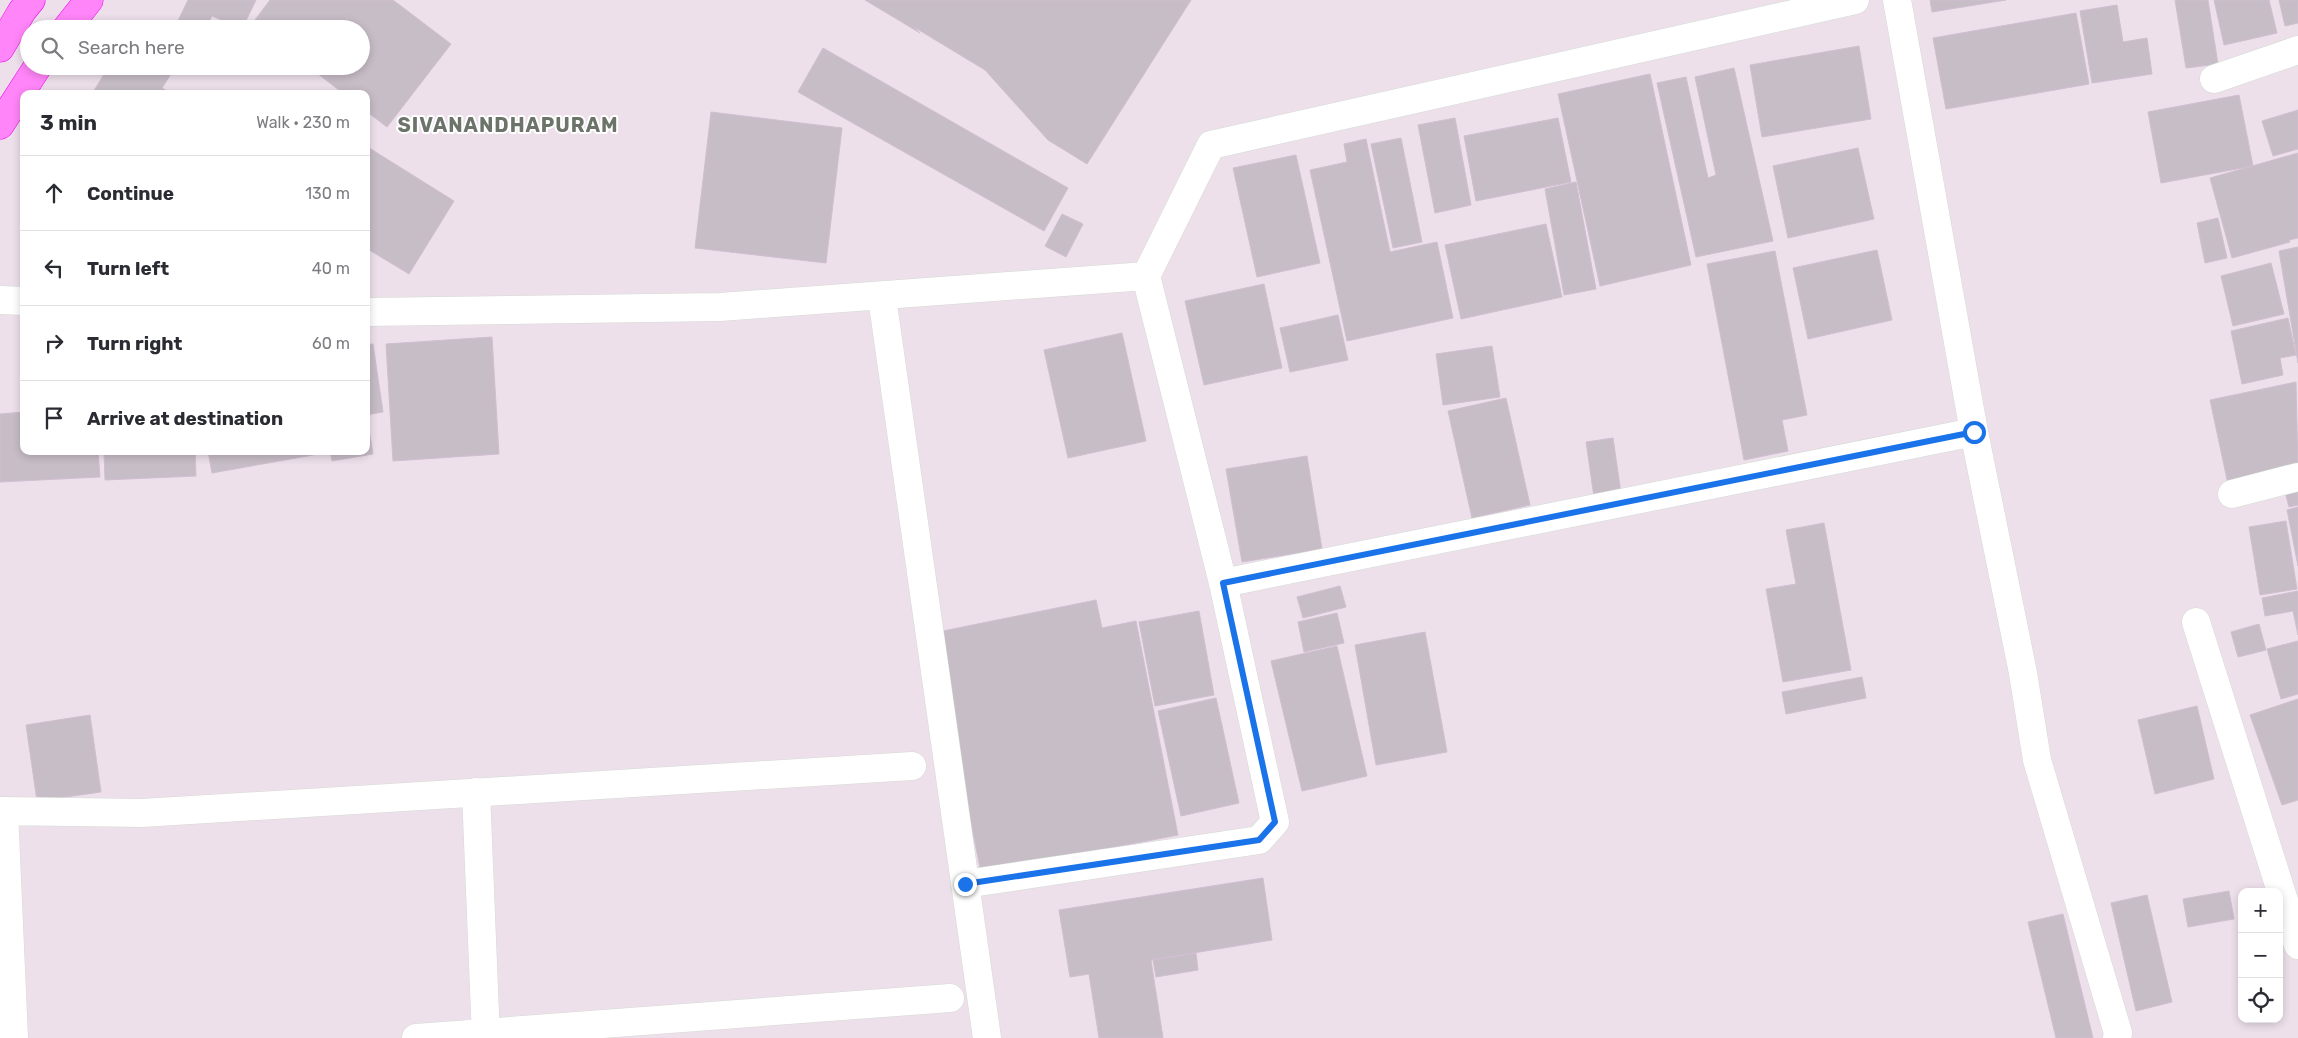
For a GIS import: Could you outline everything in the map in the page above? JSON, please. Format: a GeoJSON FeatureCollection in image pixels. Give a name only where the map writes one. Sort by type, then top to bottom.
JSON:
{"type":"FeatureCollection","features":[{"type":"Feature","properties":{"kind":"highway"},"geometry":{"type":"LineString","coordinates":[[0,48],[22,11],[31,0]]}},
{"type":"Feature","properties":{"kind":"highway"},"geometry":{"type":"LineString","coordinates":[[73,20],[89,0]]}},
{"type":"Feature","properties":{"kind":"highway"},"geometry":{"type":"LineString","coordinates":[[22,90],[32,75]]}},
{"type":"Feature","properties":{"kind":"highway"},"geometry":{"type":"LineString","coordinates":[[0,124],[20,93]]}},
{"type":"Feature","properties":{"kind":"street"},"geometry":{"type":"LineString","coordinates":[[965,884],[1259,840],[1275,822],[1223,583],[1146,276],[1211,145],[1855,0]]}},
{"type":"Feature","properties":{"kind":"street"},"geometry":{"type":"LineString","coordinates":[[1897,0],[1974,432],[2023,673],[2038,760],[2118,1033],[2117,1038]]}},
{"type":"Feature","properties":{"kind":"street"},"geometry":{"type":"LineString","coordinates":[[2214,79],[2298,50]]}},
{"type":"Feature","properties":{"kind":"street"},"geometry":{"type":"LineString","coordinates":[[370,312],[720,307],[1146,276]]}},
{"type":"Feature","properties":{"kind":"street"},"geometry":{"type":"LineString","coordinates":[[882,296],[987,1038]]}},
{"type":"Feature","properties":{"kind":"street"},"geometry":{"type":"LineString","coordinates":[[0,300],[20,301]]}},
{"type":"Feature","properties":{"kind":"street"},"geometry":{"type":"LineString","coordinates":[[1223,583],[1974,432]]}},
{"type":"Feature","properties":{"kind":"street"},"geometry":{"type":"LineString","coordinates":[[2232,494],[2298,477]]}},
{"type":"Feature","properties":{"kind":"street"},"geometry":{"type":"LineString","coordinates":[[2196,622],[2298,945]]}},
{"type":"Feature","properties":{"kind":"street"},"geometry":{"type":"LineString","coordinates":[[14,1038],[2,811],[142,813],[912,766]]}},
{"type":"Feature","properties":{"kind":"street"},"geometry":{"type":"LineString","coordinates":[[476,792],[486,1035]]}},
{"type":"Feature","properties":{"kind":"street"},"geometry":{"type":"LineString","coordinates":[[416,1038],[486,1035],[950,998]]}},
{"type":"Feature","properties":{"kind":"building"},"geometry":{"type":"Polygon","coordinates":[[[188,0],[256,0],[246,20],[221,20],[212,16],[210,20],[178,20],[188,0]]]}},
{"type":"Feature","properties":{"kind":"building"},"geometry":{"type":"Polygon","coordinates":[[[270,0],[393,0],[451,44],[387,127],[370,114],[370,90],[339,90],[320,75],[370,75],[370,20],[255,20],[270,0]]]}},
{"type":"Feature","properties":{"kind":"building"},"geometry":{"type":"Polygon","coordinates":[[[865,0],[1191,0],[1087,164],[1048,140],[985,70],[865,0]]]}},
{"type":"Feature","properties":{"kind":"building"},"geometry":{"type":"Polygon","coordinates":[[[1930,0],[2006,0],[1932,12],[1930,0]]]}},
{"type":"Feature","properties":{"kind":"building"},"geometry":{"type":"Polygon","coordinates":[[[2175,0],[2208,0],[2218,64],[2186,68],[2175,0]]]}},
{"type":"Feature","properties":{"kind":"building"},"geometry":{"type":"Polygon","coordinates":[[[2214,0],[2269,0],[2277,33],[2224,45],[2214,0]]]}},
{"type":"Feature","properties":{"kind":"building"},"geometry":{"type":"Polygon","coordinates":[[[2279,0],[2298,0],[2298,23],[2285,26],[2279,0]]]}},
{"type":"Feature","properties":{"kind":"building"},"geometry":{"type":"Polygon","coordinates":[[[2117,5],[2123,42],[2147,38],[2152,74],[2092,83],[2080,11],[2117,5]]]}},
{"type":"Feature","properties":{"kind":"building"},"geometry":{"type":"Polygon","coordinates":[[[2076,13],[2089,84],[1946,109],[1933,38],[2076,13]]]}},
{"type":"Feature","properties":{"kind":"building"},"geometry":{"type":"Polygon","coordinates":[[[1859,46],[1871,119],[1762,137],[1750,65],[1859,46]]]}},
{"type":"Feature","properties":{"kind":"building"},"geometry":{"type":"Polygon","coordinates":[[[823,48],[1068,188],[1044,231],[798,92],[823,48]]]}},
{"type":"Feature","properties":{"kind":"building"},"geometry":{"type":"Polygon","coordinates":[[[1734,68],[1773,241],[1696,257],[1657,83],[1686,77],[1708,178],[1716,175],[1695,77],[1734,68]]]}},
{"type":"Feature","properties":{"kind":"building"},"geometry":{"type":"Polygon","coordinates":[[[1650,74],[1691,265],[1600,286],[1558,94],[1650,74]]]}},
{"type":"Feature","properties":{"kind":"building"},"geometry":{"type":"Polygon","coordinates":[[[104,75],[170,75],[162,88],[165,90],[94,90],[104,75]]]}},
{"type":"Feature","properties":{"kind":"building"},"geometry":{"type":"Polygon","coordinates":[[[2239,95],[2253,166],[2161,183],[2148,112],[2239,95]]]}},
{"type":"Feature","properties":{"kind":"building"},"geometry":{"type":"Polygon","coordinates":[[[2298,110],[2298,149],[2273,156],[2262,121],[2298,110]]]}},
{"type":"Feature","properties":{"kind":"building"},"geometry":{"type":"Polygon","coordinates":[[[711,112],[842,128],[826,263],[695,248],[711,112]]]}},
{"type":"Feature","properties":{"kind":"building"},"geometry":{"type":"Polygon","coordinates":[[[1455,118],[1471,205],[1435,213],[1418,125],[1455,118]]]}},
{"type":"Feature","properties":{"kind":"building"},"geometry":{"type":"Polygon","coordinates":[[[1558,118],[1571,182],[1476,201],[1464,136],[1558,118]]]}},
{"type":"Feature","properties":{"kind":"building"},"geometry":{"type":"Polygon","coordinates":[[[1401,138],[1422,242],[1393,248],[1371,144],[1401,138]]]}},
{"type":"Feature","properties":{"kind":"building"},"geometry":{"type":"Polygon","coordinates":[[[1366,139],[1390,252],[1437,242],[1453,318],[1347,341],[1310,170],[1347,162],[1344,144],[1366,139]]]}},
{"type":"Feature","properties":{"kind":"building"},"geometry":{"type":"Polygon","coordinates":[[[370,148],[454,201],[409,274],[370,250],[370,148]]]}},
{"type":"Feature","properties":{"kind":"building"},"geometry":{"type":"Polygon","coordinates":[[[1858,148],[1874,219],[1788,238],[1773,166],[1858,148]]]}},
{"type":"Feature","properties":{"kind":"building"},"geometry":{"type":"Polygon","coordinates":[[[2298,153],[2298,238],[2289,240],[2290,242],[2232,258],[2210,178],[2298,153]]]}},
{"type":"Feature","properties":{"kind":"building"},"geometry":{"type":"Polygon","coordinates":[[[1296,155],[1320,263],[1257,277],[1233,168],[1296,155]]]}},
{"type":"Feature","properties":{"kind":"building"},"geometry":{"type":"Polygon","coordinates":[[[1576,182],[1596,289],[1564,295],[1545,189],[1576,182]]]}},
{"type":"Feature","properties":{"kind":"building"},"geometry":{"type":"Polygon","coordinates":[[[1062,214],[1083,224],[1066,257],[1045,246],[1062,214]]]}},
{"type":"Feature","properties":{"kind":"building"},"geometry":{"type":"Polygon","coordinates":[[[2218,218],[2227,258],[2205,263],[2197,223],[2218,218]]]}},
{"type":"Feature","properties":{"kind":"building"},"geometry":{"type":"Polygon","coordinates":[[[1546,224],[1562,297],[1461,319],[1445,245],[1546,224]]]}},
{"type":"Feature","properties":{"kind":"building"},"geometry":{"type":"Polygon","coordinates":[[[2298,247],[2298,363],[2279,251],[2298,247]]]}},
{"type":"Feature","properties":{"kind":"building"},"geometry":{"type":"Polygon","coordinates":[[[1877,250],[1892,320],[1808,339],[1793,268],[1877,250]]]}},
{"type":"Feature","properties":{"kind":"building"},"geometry":{"type":"Polygon","coordinates":[[[1775,251],[1807,415],[1782,420],[1788,451],[1744,460],[1707,264],[1775,251]]]}},
{"type":"Feature","properties":{"kind":"building"},"geometry":{"type":"Polygon","coordinates":[[[2271,263],[2284,314],[2233,326],[2221,276],[2271,263]]]}},
{"type":"Feature","properties":{"kind":"building"},"geometry":{"type":"Polygon","coordinates":[[[1264,284],[1282,368],[1204,385],[1185,301],[1264,284]]]}},
{"type":"Feature","properties":{"kind":"building"},"geometry":{"type":"Polygon","coordinates":[[[1338,315],[1348,360],[1290,372],[1280,328],[1338,315]]]}},
{"type":"Feature","properties":{"kind":"building"},"geometry":{"type":"Polygon","coordinates":[[[2288,318],[2296,355],[2280,358],[2283,375],[2242,384],[2231,331],[2288,318]]]}},
{"type":"Feature","properties":{"kind":"building"},"geometry":{"type":"Polygon","coordinates":[[[1122,333],[1146,441],[1068,458],[1044,350],[1122,333]]]}},
{"type":"Feature","properties":{"kind":"building"},"geometry":{"type":"Polygon","coordinates":[[[492,337],[499,454],[393,461],[386,344],[492,337]]]}},
{"type":"Feature","properties":{"kind":"building"},"geometry":{"type":"Polygon","coordinates":[[[370,344],[373,344],[383,412],[370,414],[370,344]]]}},
{"type":"Feature","properties":{"kind":"building"},"geometry":{"type":"Polygon","coordinates":[[[1492,346],[1500,397],[1443,405],[1436,354],[1492,346]]]}},
{"type":"Feature","properties":{"kind":"building"},"geometry":{"type":"Polygon","coordinates":[[[2296,382],[2298,468],[2228,484],[2210,400],[2296,382]]]}},
{"type":"Feature","properties":{"kind":"building"},"geometry":{"type":"Polygon","coordinates":[[[1506,398],[1530,505],[1472,518],[1448,411],[1506,398]]]}},
{"type":"Feature","properties":{"kind":"building"},"geometry":{"type":"Polygon","coordinates":[[[20,412],[20,455],[98,455],[100,477],[0,482],[0,414],[20,412]]]}},
{"type":"Feature","properties":{"kind":"building"},"geometry":{"type":"Polygon","coordinates":[[[370,436],[373,454],[370,455],[370,436]]]}},
{"type":"Feature","properties":{"kind":"building"},"geometry":{"type":"Polygon","coordinates":[[[1613,438],[1621,493],[1594,497],[1586,442],[1613,438]]]}},
{"type":"Feature","properties":{"kind":"building"},"geometry":{"type":"Polygon","coordinates":[[[104,455],[195,455],[196,476],[105,480],[104,455]]]}},
{"type":"Feature","properties":{"kind":"building"},"geometry":{"type":"Polygon","coordinates":[[[209,455],[313,455],[212,473],[209,455]]]}},
{"type":"Feature","properties":{"kind":"building"},"geometry":{"type":"Polygon","coordinates":[[[331,455],[367,455],[332,461],[331,455]]]}},
{"type":"Feature","properties":{"kind":"building"},"geometry":{"type":"Polygon","coordinates":[[[1307,456],[1322,549],[1242,562],[1226,469],[1307,456]]]}},
{"type":"Feature","properties":{"kind":"building"},"geometry":{"type":"Polygon","coordinates":[[[2298,484],[2298,505],[2289,507],[2284,488],[2298,484]]]}},
{"type":"Feature","properties":{"kind":"building"},"geometry":{"type":"Polygon","coordinates":[[[2298,507],[2298,566],[2287,510],[2298,507]]]}},
{"type":"Feature","properties":{"kind":"building"},"geometry":{"type":"Polygon","coordinates":[[[2286,521],[2297,589],[2260,595],[2249,527],[2286,521]]]}},
{"type":"Feature","properties":{"kind":"building"},"geometry":{"type":"Polygon","coordinates":[[[1824,523],[1851,670],[1783,682],[1766,589],[1796,584],[1786,530],[1824,523]]]}},
{"type":"Feature","properties":{"kind":"building"},"geometry":{"type":"Polygon","coordinates":[[[1340,586],[1346,607],[1303,618],[1297,597],[1340,586]]]}},
{"type":"Feature","properties":{"kind":"building"},"geometry":{"type":"Polygon","coordinates":[[[2298,591],[2298,635],[2293,611],[2265,616],[2262,598],[2298,591]]]}},
{"type":"Feature","properties":{"kind":"building"},"geometry":{"type":"Polygon","coordinates":[[[1096,600],[1102,628],[1136,621],[1178,835],[981,873],[933,633],[1096,600]]]}},
{"type":"Feature","properties":{"kind":"building"},"geometry":{"type":"Polygon","coordinates":[[[1199,611],[1214,695],[1155,706],[1139,622],[1199,611]]]}},
{"type":"Feature","properties":{"kind":"building"},"geometry":{"type":"Polygon","coordinates":[[[1337,613],[1344,643],[1304,652],[1298,622],[1337,613]]]}},
{"type":"Feature","properties":{"kind":"building"},"geometry":{"type":"Polygon","coordinates":[[[2259,624],[2266,650],[2238,657],[2231,632],[2259,624]]]}},
{"type":"Feature","properties":{"kind":"building"},"geometry":{"type":"Polygon","coordinates":[[[1425,632],[1447,752],[1376,765],[1355,645],[1425,632]]]}},
{"type":"Feature","properties":{"kind":"building"},"geometry":{"type":"Polygon","coordinates":[[[2298,641],[2298,694],[2281,699],[2267,649],[2298,641]]]}},
{"type":"Feature","properties":{"kind":"building"},"geometry":{"type":"Polygon","coordinates":[[[1337,646],[1367,776],[1302,791],[1271,661],[1337,646]]]}},
{"type":"Feature","properties":{"kind":"building"},"geometry":{"type":"Polygon","coordinates":[[[1862,677],[1866,698],[1786,714],[1782,692],[1862,677]]]}},
{"type":"Feature","properties":{"kind":"building"},"geometry":{"type":"Polygon","coordinates":[[[1216,698],[1239,803],[1181,816],[1158,711],[1216,698]]]}},
{"type":"Feature","properties":{"kind":"building"},"geometry":{"type":"Polygon","coordinates":[[[2298,699],[2298,800],[2282,805],[2250,715],[2298,699]]]}},
{"type":"Feature","properties":{"kind":"building"},"geometry":{"type":"Polygon","coordinates":[[[2197,706],[2214,779],[2155,794],[2138,720],[2197,706]]]}},
{"type":"Feature","properties":{"kind":"building"},"geometry":{"type":"Polygon","coordinates":[[[90,715],[101,792],[37,801],[26,725],[90,715]]]}},
{"type":"Feature","properties":{"kind":"building"},"geometry":{"type":"Polygon","coordinates":[[[1263,878],[1272,940],[1151,960],[1163,1038],[1099,1038],[1089,974],[1070,977],[1059,910],[1263,878]]]}},
{"type":"Feature","properties":{"kind":"building"},"geometry":{"type":"Polygon","coordinates":[[[2229,891],[2234,919],[2188,927],[2183,899],[2229,891]]]}},
{"type":"Feature","properties":{"kind":"building"},"geometry":{"type":"Polygon","coordinates":[[[2147,895],[2172,1002],[2136,1011],[2111,903],[2147,895]]]}},
{"type":"Feature","properties":{"kind":"building"},"geometry":{"type":"Polygon","coordinates":[[[2063,914],[2093,1038],[2056,1038],[2028,922],[2063,914]]]}},
{"type":"Feature","properties":{"kind":"building"},"geometry":{"type":"Polygon","coordinates":[[[1196,953],[1198,970],[1156,977],[1153,960],[1196,953]]]}},
{"type":"Feature","properties":{"kind":"district","name":"SIVANANDHAPURAM"},"geometry":{"type":"Point","coordinates":[508,125]}},
{"type":"Feature","properties":{"kind":"route"},"geometry":{"type":"LineString","coordinates":[[965,884],[1259,840],[1275,822],[1223,583],[1974,432]]}}]}
